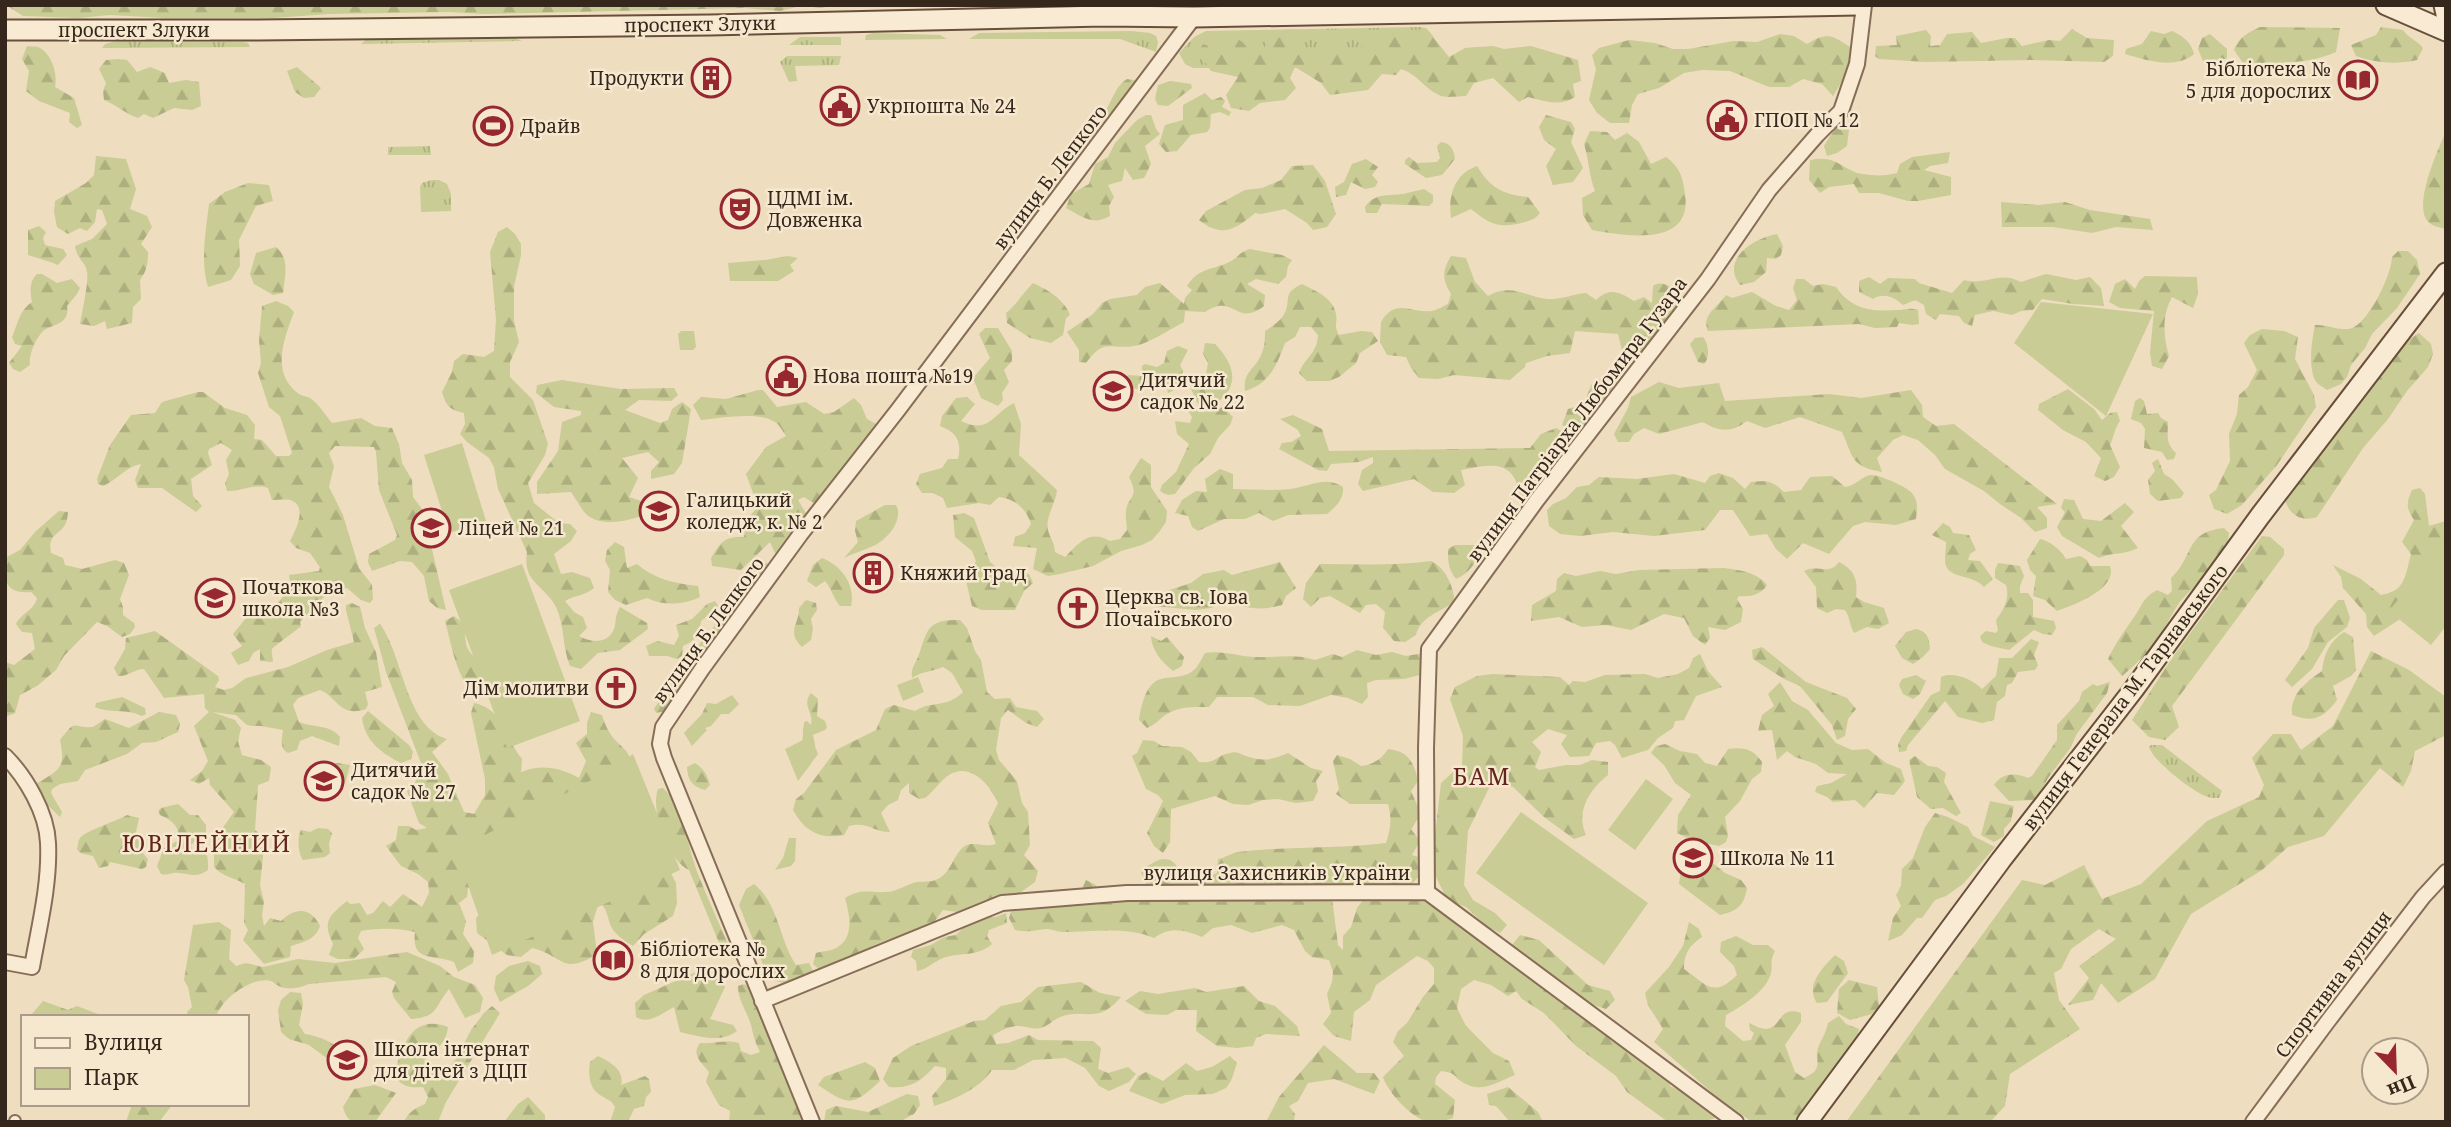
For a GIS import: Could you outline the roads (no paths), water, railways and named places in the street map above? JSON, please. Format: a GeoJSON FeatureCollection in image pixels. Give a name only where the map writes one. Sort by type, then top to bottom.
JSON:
{"type":"FeatureCollection","features":[{"type":"Feature","properties":{"kind":"main road","name":"проспект Злуки"},"geometry":{"type":"LineString","coordinates":[[5,30],[710,25],[1103,11],[1194,17],[1858,5]]}},
{"type":"Feature","properties":{"kind":"main road"},"geometry":{"type":"LineString","coordinates":[[2386,5],[2446,31]]}},
{"type":"Feature","properties":{"kind":"main road"},"geometry":{"type":"LineString","coordinates":[[2444,5],[2446,14]]}},
{"type":"Feature","properties":{"kind":"main road","name":"вулиця Генерала М. Тарнавського"},"geometry":{"type":"LineString","coordinates":[[1807,1122],[2001,860],[2118,710],[2260,516],[2446,273]]}},
{"type":"Feature","properties":{"kind":"street","name":"вулиця Патріарха Любомира Гузара"},"geometry":{"type":"LineString","coordinates":[[1427,892],[1426,748],[1429,649],[1536,500],[1708,279],[1769,190],[1841,111],[1857,64],[1864,5]]}},
{"type":"Feature","properties":{"kind":"street","name":"вулиця Б. Лепкого"},"geometry":{"type":"LineString","coordinates":[[812,1122],[664,758],[660,744],[663,727],[800,535],[923,377],[1194,17]]}},
{"type":"Feature","properties":{"kind":"street"},"geometry":{"type":"LineString","coordinates":[[5,756],[16,767],[34,798],[44,821],[48,841],[44,894],[32,967],[5,962]]}},
{"type":"Feature","properties":{"kind":"street","name":"Спортивна вулиця"},"geometry":{"type":"LineString","coordinates":[[2253,1122],[2423,897],[2446,872]]}},
{"type":"Feature","properties":{"kind":"street","name":"вулиця Захисників України"},"geometry":{"type":"LineString","coordinates":[[762,1001],[1002,903],[1127,893],[1427,892],[1736,1122]]}},
{"type":"Feature","properties":{"kind":"place","name":"Продукти"},"geometry":{"type":"Point","coordinates":[711,78]}},
{"type":"Feature","properties":{"kind":"place","name":"Бібліотека № 5 для дорослих"},"geometry":{"type":"Point","coordinates":[2358,80]}},
{"type":"Feature","properties":{"kind":"place","name":"Укрпошта № 24"},"geometry":{"type":"Point","coordinates":[840,106]}},
{"type":"Feature","properties":{"kind":"place","name":"ГПОП № 12"},"geometry":{"type":"Point","coordinates":[1727,120]}},
{"type":"Feature","properties":{"kind":"place","name":"Драйв"},"geometry":{"type":"Point","coordinates":[493,126]}},
{"type":"Feature","properties":{"kind":"place","name":"ЦДМІ ім. Довженка"},"geometry":{"type":"Point","coordinates":[740,209]}},
{"type":"Feature","properties":{"kind":"place","name":"Нова пошта №19"},"geometry":{"type":"Point","coordinates":[786,376]}},
{"type":"Feature","properties":{"kind":"place","name":"Дитячий садок № 22"},"geometry":{"type":"Point","coordinates":[1113,391]}},
{"type":"Feature","properties":{"kind":"place","name":"Галицький коледж, к. № 2"},"geometry":{"type":"Point","coordinates":[659,511]}},
{"type":"Feature","properties":{"kind":"place","name":"Ліцей № 21"},"geometry":{"type":"Point","coordinates":[431,528]}},
{"type":"Feature","properties":{"kind":"place","name":"Княжий град"},"geometry":{"type":"Point","coordinates":[873,573]}},
{"type":"Feature","properties":{"kind":"place","name":"Початкова школа №3"},"geometry":{"type":"Point","coordinates":[215,598]}},
{"type":"Feature","properties":{"kind":"place","name":"Церква св. Іова Почаївського"},"geometry":{"type":"Point","coordinates":[1078,608]}},
{"type":"Feature","properties":{"kind":"place","name":"Дім молитви"},"geometry":{"type":"Point","coordinates":[616,688]}},
{"type":"Feature","properties":{"kind":"place","name":"Дитячий садок № 27"},"geometry":{"type":"Point","coordinates":[324,781]}},
{"type":"Feature","properties":{"kind":"place","name":"Школа № 11"},"geometry":{"type":"Point","coordinates":[1693,858]}},
{"type":"Feature","properties":{"kind":"place","name":"Бібліотека № 8 для дорослих"},"geometry":{"type":"Point","coordinates":[613,960]}},
{"type":"Feature","properties":{"kind":"place","name":"Школа інтернат для дітей з ДЦП"},"geometry":{"type":"Point","coordinates":[347,1060]}},
{"type":"Feature","properties":{"kind":"district","name":"БАМ"},"geometry":{"type":"Point","coordinates":[1482,777]}},
{"type":"Feature","properties":{"kind":"district","name":"ЮВІЛЕЙНИЙ"},"geometry":{"type":"Point","coordinates":[207,844]}}]}
